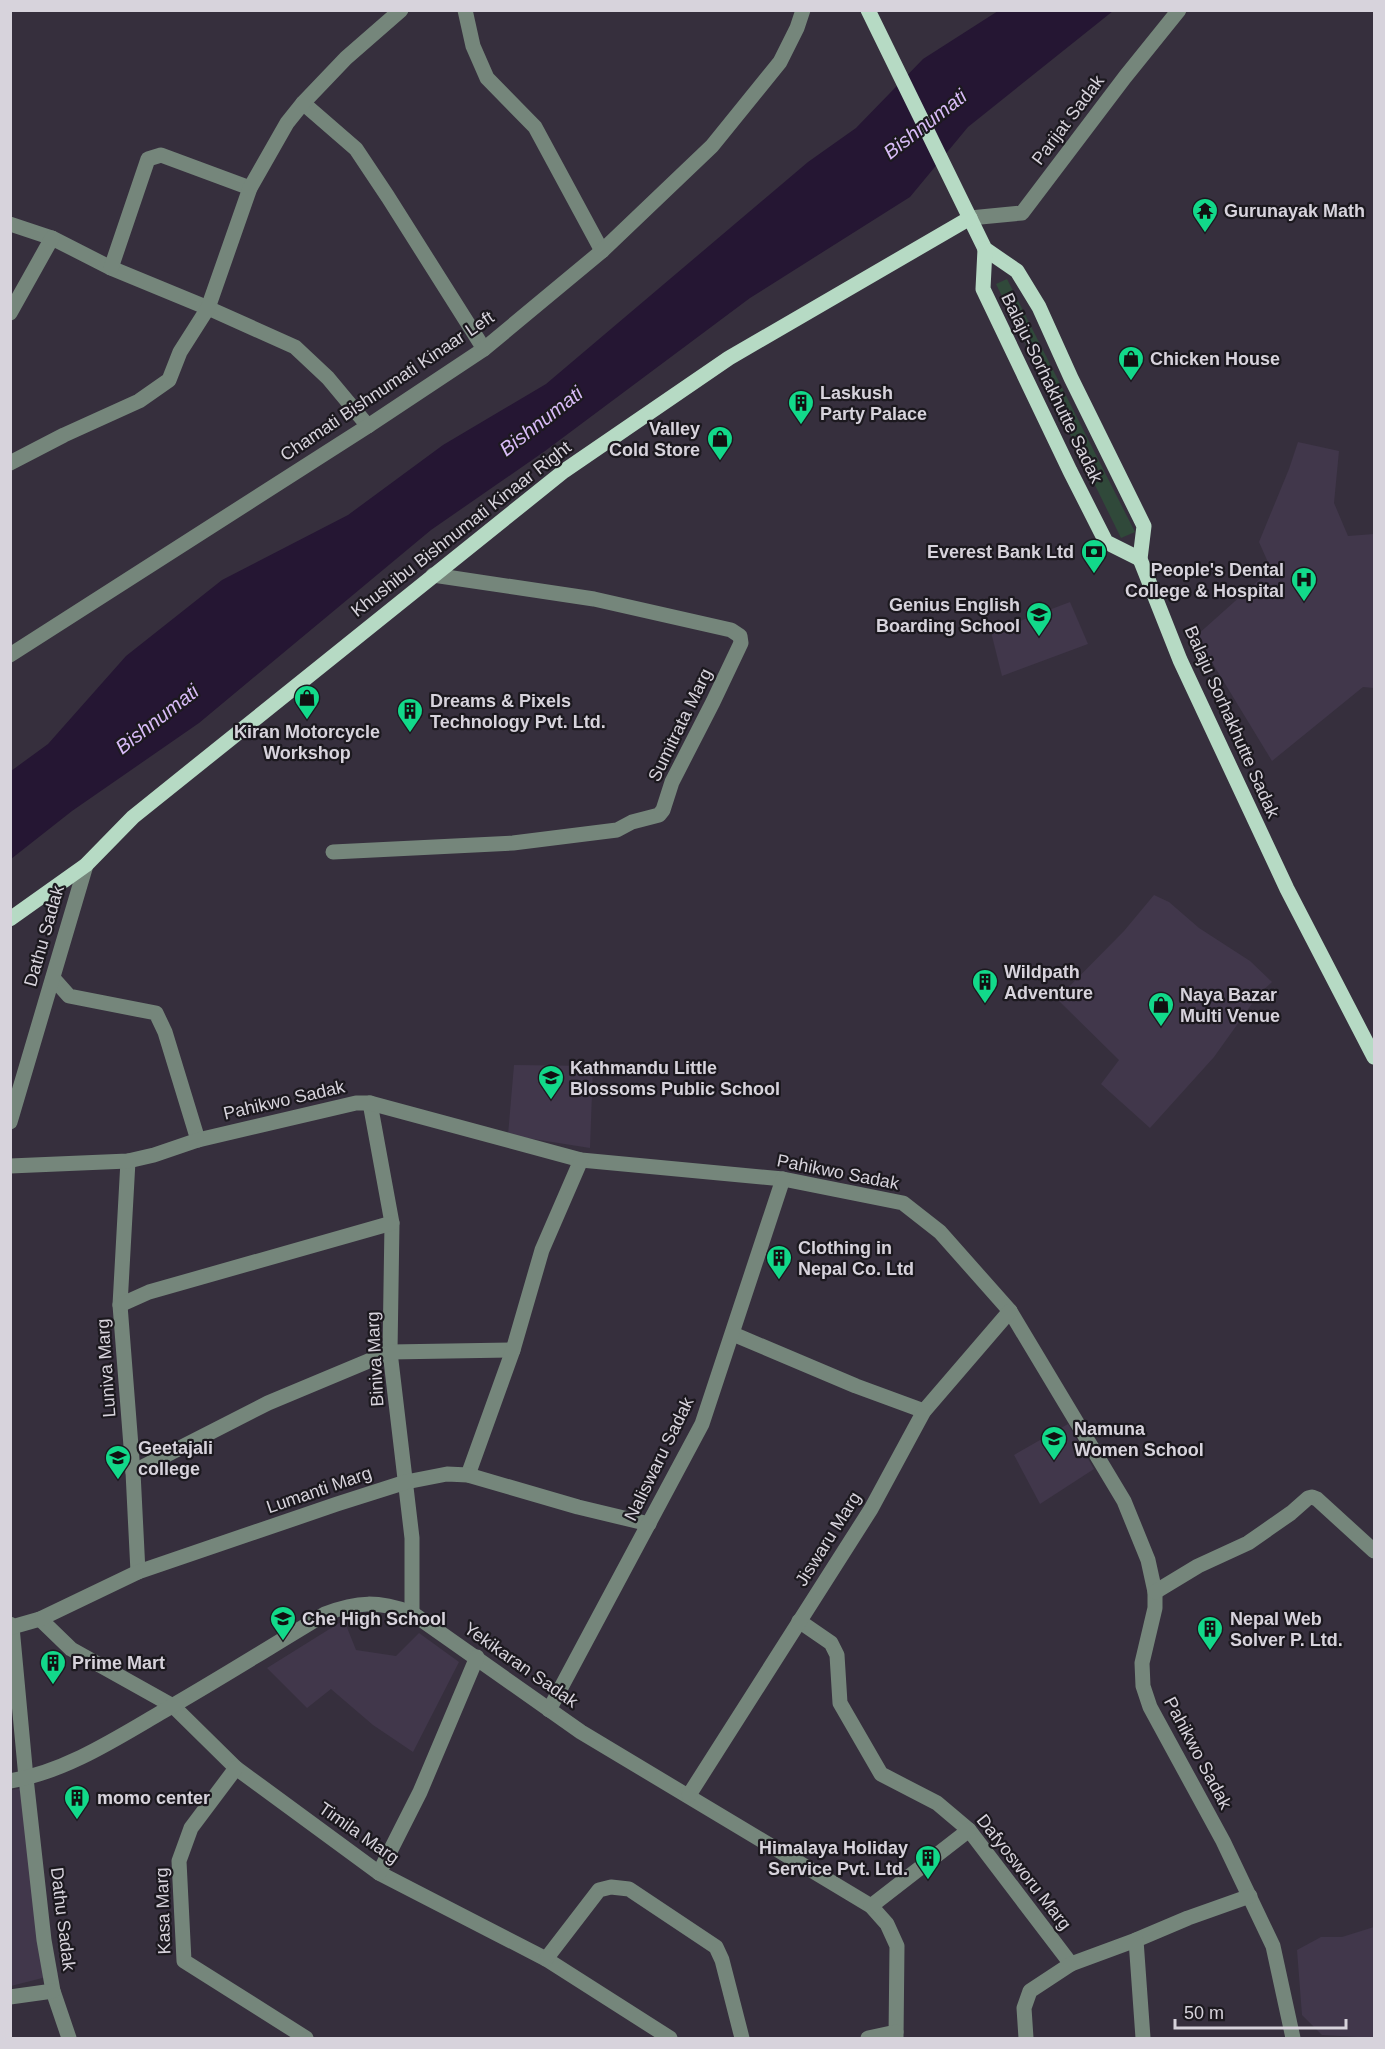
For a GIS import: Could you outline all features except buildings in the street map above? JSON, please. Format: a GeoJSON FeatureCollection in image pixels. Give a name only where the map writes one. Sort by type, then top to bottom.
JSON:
{"type":"FeatureCollection","features":[{"type":"Feature","properties":{"kind":"main road","name":"Balaju-Sorhakhutte Sadak"},"geometry":{"type":"LineString","coordinates":[[869,14],[985,249],[983,289],[1070,471],[1106,542],[1140,559]]}},
{"type":"Feature","properties":{"kind":"main road","name":"Khushibu Bishnumati Kinaar Right"},"geometry":{"type":"LineString","coordinates":[[10,919],[86,865],[133,817],[564,471],[729,358],[970,218]]}},
{"type":"Feature","properties":{"kind":"main road","name":"Balaju Sorhakhutte Sadak"},"geometry":{"type":"LineString","coordinates":[[985,249],[1017,271],[1039,307],[1071,378],[1144,526],[1140,559],[1180,660],[1287,889],[1374,1057]]}},
{"type":"Feature","properties":{"kind":"street"},"geometry":{"type":"LineString","coordinates":[[10,463],[139,400],[169,380],[180,352],[208,308],[250,188],[287,123],[346,58],[401,10]]}},
{"type":"Feature","properties":{"kind":"street"},"geometry":{"type":"LineString","coordinates":[[465,10],[473,46],[487,78],[535,126],[602,251]]}},
{"type":"Feature","properties":{"kind":"street","name":"Chamati Bishnumati Kinaar Left"},"geometry":{"type":"LineString","coordinates":[[10,655],[484,349],[602,251],[712,146],[780,62],[803,10]]}},
{"type":"Feature","properties":{"kind":"street","name":"Parijat Sadak"},"geometry":{"type":"LineString","coordinates":[[970,218],[1022,213],[1179,10]]}},
{"type":"Feature","properties":{"kind":"street"},"geometry":{"type":"LineString","coordinates":[[303,103],[356,149],[484,349]]}},
{"type":"Feature","properties":{"kind":"street"},"geometry":{"type":"LineString","coordinates":[[111,268],[148,159],[161,155],[250,188]]}},
{"type":"Feature","properties":{"kind":"street"},"geometry":{"type":"LineString","coordinates":[[10,224],[52,238],[111,268],[294,347],[328,378],[368,426]]}},
{"type":"Feature","properties":{"kind":"street"},"geometry":{"type":"LineString","coordinates":[[10,313],[52,238]]}},
{"type":"Feature","properties":{"kind":"street","name":"Sumitrata Marg"},"geometry":{"type":"LineString","coordinates":[[333,852],[513,843],[617,830],[632,822],[659,815],[663,810],[672,782],[741,643],[740,636],[731,630],[594,600],[433,575]]}},
{"type":"Feature","properties":{"kind":"street","name":"Dathu Sadak"},"geometry":{"type":"LineString","coordinates":[[10,1122],[86,865]]}},
{"type":"Feature","properties":{"kind":"street"},"geometry":{"type":"LineString","coordinates":[[52,978],[69,996],[156,1013],[165,1032],[198,1140]]}},
{"type":"Feature","properties":{"kind":"street","name":"Pahikwo Sadak"},"geometry":{"type":"LineString","coordinates":[[10,1166],[128,1161],[198,1140],[356,1103],[370,1103],[581,1160],[783,1179],[903,1203],[940,1232],[1010,1311],[1124,1501],[1148,1560],[1155,1592],[1155,1608],[1143,1663],[1143,1686],[1150,1707],[1173,1753],[1223,1841],[1273,1946],[1293,2038]]}},
{"type":"Feature","properties":{"kind":"street","name":"Biniva Marg"},"geometry":{"type":"LineString","coordinates":[[370,1103],[392,1222],[390,1352],[412,1538],[412,1613]]}},
{"type":"Feature","properties":{"kind":"street"},"geometry":{"type":"LineString","coordinates":[[468,1475],[513,1350],[542,1250],[581,1160]]}},
{"type":"Feature","properties":{"kind":"street","name":"Luniva Marg"},"geometry":{"type":"LineString","coordinates":[[128,1161],[120,1305],[138,1572]]}},
{"type":"Feature","properties":{"kind":"street","name":"Naliswaru Sadak"},"geometry":{"type":"LineString","coordinates":[[549,1710],[702,1424],[783,1179]]}},
{"type":"Feature","properties":{"kind":"street"},"geometry":{"type":"LineString","coordinates":[[120,1305],[149,1292],[392,1222]]}},
{"type":"Feature","properties":{"kind":"street","name":"Jiswaru Marg"},"geometry":{"type":"LineString","coordinates":[[689,1795],[871,1509],[924,1411],[1010,1311]]}},
{"type":"Feature","properties":{"kind":"street"},"geometry":{"type":"LineString","coordinates":[[733,1334],[856,1386],[924,1411]]}},
{"type":"Feature","properties":{"kind":"street"},"geometry":{"type":"LineString","coordinates":[[133,1472],[268,1403],[390,1352],[513,1350]]}},
{"type":"Feature","properties":{"kind":"street","name":"Lumanti Marg"},"geometry":{"type":"LineString","coordinates":[[11,1626],[40,1619],[138,1572],[406,1482],[447,1474],[468,1475],[578,1507],[649,1524]]}},
{"type":"Feature","properties":{"kind":"street"},"geometry":{"type":"LineString","coordinates":[[1155,1592],[1198,1566],[1248,1543],[1312,1497],[1374,1551]]}},
{"type":"Feature","properties":{"kind":"street","name":"Yekikaran Sadak"},"geometry":{"type":"LineString","coordinates":[[10,1781],[26,1778],[73,1760],[110,1742],[325,1614],[345,1606],[366,1603],[392,1606],[412,1613],[581,1732],[871,1906],[887,1924],[897,1946],[896,2035]]}},
{"type":"Feature","properties":{"kind":"street","name":"Timila Marg"},"geometry":{"type":"LineString","coordinates":[[40,1619],[71,1649],[172,1706],[236,1768],[379,1873],[546,1959],[670,2038]]}},
{"type":"Feature","properties":{"kind":"street","name":"Dafyosworu Marg"},"geometry":{"type":"LineString","coordinates":[[799,1622],[831,1643],[837,1655],[840,1703],[881,1774],[937,1803],[969,1830],[1071,1964]]}},
{"type":"Feature","properties":{"kind":"street","name":"Dathu Sadak"},"geometry":{"type":"LineString","coordinates":[[11,1626],[44,1940],[52,1991],[69,2038]]}},
{"type":"Feature","properties":{"kind":"street"},"geometry":{"type":"LineString","coordinates":[[379,1873],[420,1792],[477,1657]]}},
{"type":"Feature","properties":{"kind":"street","name":"Kasa Marg"},"geometry":{"type":"LineString","coordinates":[[236,1768],[191,1828],[179,1861],[184,1961],[306,2038]]}},
{"type":"Feature","properties":{"kind":"street"},"geometry":{"type":"LineString","coordinates":[[871,1906],[969,1830]]}},
{"type":"Feature","properties":{"kind":"street"},"geometry":{"type":"LineString","coordinates":[[546,1959],[599,1890],[611,1887],[629,1889],[716,1947],[722,1960],[742,2038]]}},
{"type":"Feature","properties":{"kind":"street"},"geometry":{"type":"LineString","coordinates":[[1026,2038],[1024,2008],[1030,1991],[1071,1964],[1250,1896]]}},
{"type":"Feature","properties":{"kind":"street"},"geometry":{"type":"LineString","coordinates":[[1136,1940],[1143,2038]]}},
{"type":"Feature","properties":{"kind":"street"},"geometry":{"type":"LineString","coordinates":[[10,1997],[52,1991]]}},
{"type":"Feature","properties":{"kind":"street"},"geometry":{"type":"LineString","coordinates":[[868,2038],[896,2035]]}},
{"type":"Feature","properties":{"kind":"shaded area","name":"People's Dental College & Hospital"},"geometry":{"type":"Polygon","coordinates":[[[1298,442],[1339,451],[1334,503],[1348,536],[1374,534],[1374,688],[1363,687],[1272,761],[1196,636],[1271,569],[1259,542],[1298,442]]]}},
{"type":"Feature","properties":{"kind":"shaded area","name":"Genius English Boarding School"},"geometry":{"type":"Polygon","coordinates":[[[1070,602],[1088,644],[1002,676],[991,632],[1070,602]]]}},
{"type":"Feature","properties":{"kind":"shaded area","name":"Naya Bazar Multi Venue"},"geometry":{"type":"Polygon","coordinates":[[[1154,895],[1169,902],[1199,928],[1250,961],[1272,982],[1259,994],[1214,1057],[1150,1128],[1101,1084],[1119,1060],[1057,999],[1124,931],[1154,895]]]}},
{"type":"Feature","properties":{"kind":"shaded area","name":"Kathmandu Little Blossoms Public School"},"geometry":{"type":"Polygon","coordinates":[[[514,1065],[593,1066],[590,1148],[508,1135],[514,1065]]]}},
{"type":"Feature","properties":{"kind":"shaded area","name":"Namuna Women School"},"geometry":{"type":"Polygon","coordinates":[[[1068,1424],[1094,1469],[1040,1504],[1014,1455],[1068,1424]]]}},
{"type":"Feature","properties":{"kind":"shaded area"},"geometry":{"type":"Polygon","coordinates":[[[344,1620],[356,1650],[396,1656],[419,1633],[459,1662],[413,1752],[373,1725],[331,1689],[307,1708],[267,1668],[344,1620]]]}},
{"type":"Feature","properties":{"kind":"shaded area"},"geometry":{"type":"Polygon","coordinates":[[[24,1788],[40,1911],[58,1974],[11,1986],[11,1790],[24,1788]]]}},
{"type":"Feature","properties":{"kind":"shaded area"},"geometry":{"type":"Polygon","coordinates":[[[1374,1927],[1374,2038],[1322,2035],[1302,2015],[1297,1950],[1321,1937],[1342,1937],[1374,1927]]]}},
{"type":"Feature","properties":{"kind":"green space"},"geometry":{"type":"Polygon","coordinates":[[[1007,279],[1135,532],[1121,538],[996,284],[1007,279]]]}},
{"type":"Feature","properties":{"kind":"water","name":"Bishnumati"},"geometry":{"type":"Polygon","coordinates":[[[998,11],[1113,11],[968,127],[910,197],[750,298],[545,451],[431,530],[199,723],[72,811],[11,859],[11,771],[48,744],[126,656],[222,580],[348,515],[443,445],[546,384],[808,162],[856,128],[923,59],[998,11]]]}},
{"type":"Feature","properties":{"kind":"place","name":"Gurunayak Math"},"geometry":{"type":"Point","coordinates":[1205,234]}},
{"type":"Feature","properties":{"kind":"place","name":"Chicken House"},"geometry":{"type":"Point","coordinates":[1131,382]}},
{"type":"Feature","properties":{"kind":"place","name":"Laskush Party Palace"},"geometry":{"type":"Point","coordinates":[801,426]}},
{"type":"Feature","properties":{"kind":"place","name":"Valley Cold Store"},"geometry":{"type":"Point","coordinates":[720,462]}},
{"type":"Feature","properties":{"kind":"place","name":"Everest Bank Ltd"},"geometry":{"type":"Point","coordinates":[1094,575]}},
{"type":"Feature","properties":{"kind":"place","name":"People's Dental College & Hospital"},"geometry":{"type":"Point","coordinates":[1304,603]}},
{"type":"Feature","properties":{"kind":"place","name":"Genius English Boarding School"},"geometry":{"type":"Point","coordinates":[1039,638]}},
{"type":"Feature","properties":{"kind":"place","name":"Kiran Motorcycle Workshop"},"geometry":{"type":"Point","coordinates":[307,721]}},
{"type":"Feature","properties":{"kind":"place","name":"Dreams & Pixels Technology Pvt. Ltd."},"geometry":{"type":"Point","coordinates":[410,734]}},
{"type":"Feature","properties":{"kind":"place","name":"Wildpath Adventure"},"geometry":{"type":"Point","coordinates":[985,1005]}},
{"type":"Feature","properties":{"kind":"place","name":"Naya Bazar Multi Venue"},"geometry":{"type":"Point","coordinates":[1161,1028]}},
{"type":"Feature","properties":{"kind":"place","name":"Kathmandu Little Blossoms Public School"},"geometry":{"type":"Point","coordinates":[551,1101]}},
{"type":"Feature","properties":{"kind":"place","name":"Clothing in Nepal Co. Ltd"},"geometry":{"type":"Point","coordinates":[779,1281]}},
{"type":"Feature","properties":{"kind":"place","name":"Namuna Women School"},"geometry":{"type":"Point","coordinates":[1054,1462]}},
{"type":"Feature","properties":{"kind":"place","name":"Geetajali college"},"geometry":{"type":"Point","coordinates":[118,1481]}},
{"type":"Feature","properties":{"kind":"place","name":"Che High School"},"geometry":{"type":"Point","coordinates":[283,1642]}},
{"type":"Feature","properties":{"kind":"place","name":"Nepal Web Solver P. Ltd."},"geometry":{"type":"Point","coordinates":[1210,1652]}},
{"type":"Feature","properties":{"kind":"place","name":"Prime Mart"},"geometry":{"type":"Point","coordinates":[53,1686]}},
{"type":"Feature","properties":{"kind":"place","name":"momo center"},"geometry":{"type":"Point","coordinates":[77,1821]}},
{"type":"Feature","properties":{"kind":"place","name":"Himalaya Holiday Service Pvt. Ltd."},"geometry":{"type":"Point","coordinates":[928,1881]}}]}
